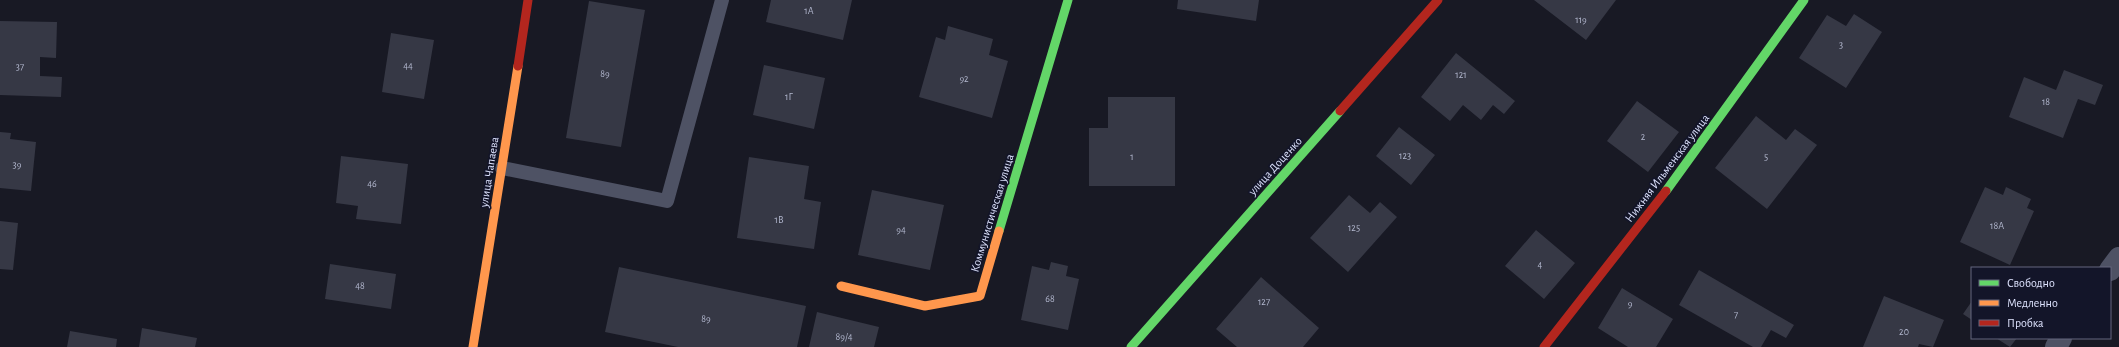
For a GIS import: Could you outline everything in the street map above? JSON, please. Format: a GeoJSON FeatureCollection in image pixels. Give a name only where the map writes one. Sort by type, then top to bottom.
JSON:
{"type":"FeatureCollection","features":[{"type":"Feature","properties":{"kind":"street","name":"улица Чапаева"},"geometry":{"type":"LineString","coordinates":[[473,347],[528,0]]}},
{"type":"Feature","properties":{"kind":"street","name":"Коммунистическая улица"},"geometry":{"type":"LineString","coordinates":[[842,286],[925,306],[980,296],[1068,0]]}},
{"type":"Feature","properties":{"kind":"street","name":"улица Доценко"},"geometry":{"type":"LineString","coordinates":[[1131,347],[1438,0]]}},
{"type":"Feature","properties":{"kind":"street","name":"Нижняя Ильменская улица"},"geometry":{"type":"LineString","coordinates":[[1544,347],[1688,163],[1804,0]]}},
{"type":"Feature","properties":{"kind":"street"},"geometry":{"type":"LineString","coordinates":[[2111,269],[2119,258]]}},
{"type":"Feature","properties":{"kind":"lane"},"geometry":{"type":"LineString","coordinates":[[502,168],[668,201],[722,0]]}},
{"type":"Feature","properties":{"kind":"building"},"geometry":{"type":"Polygon","coordinates":[[[771,0],[852,0],[843,40],[766,22],[771,0]]]}},
{"type":"Feature","properties":{"kind":"building"},"geometry":{"type":"Polygon","coordinates":[[[1178,0],[1259,0],[1256,21],[1177,9],[1178,0]]]}},
{"type":"Feature","properties":{"kind":"building"},"geometry":{"type":"Polygon","coordinates":[[[1534,0],[1616,0],[1586,40],[1534,0]]]}},
{"type":"Feature","properties":{"kind":"building"},"geometry":{"type":"Polygon","coordinates":[[[589,1],[645,10],[621,147],[566,138],[589,1]]]}},
{"type":"Feature","properties":{"kind":"building"},"geometry":{"type":"Polygon","coordinates":[[[1854,14],[1882,32],[1846,88],[1799,58],[1827,15],[1846,26],[1854,14]]]}},
{"type":"Feature","properties":{"kind":"building"},"geometry":{"type":"Polygon","coordinates":[[[0,21],[57,22],[56,58],[40,57],[40,76],[62,77],[61,97],[0,95],[0,21]]]}},
{"type":"Feature","properties":{"kind":"building"},"geometry":{"type":"Polygon","coordinates":[[[948,26],[993,39],[989,55],[1008,61],[992,118],[919,97],[936,37],[945,40],[948,26]]]}},
{"type":"Feature","properties":{"kind":"building"},"geometry":{"type":"Polygon","coordinates":[[[391,33],[434,40],[424,99],[382,92],[391,33]]]}},
{"type":"Feature","properties":{"kind":"building"},"geometry":{"type":"Polygon","coordinates":[[[1456,53],[1515,101],[1504,114],[1493,105],[1481,120],[1463,105],[1450,121],[1421,97],[1456,53]]]}},
{"type":"Feature","properties":{"kind":"building"},"geometry":{"type":"Polygon","coordinates":[[[764,65],[825,78],[814,129],[753,115],[764,65]]]}},
{"type":"Feature","properties":{"kind":"building"},"geometry":{"type":"Polygon","coordinates":[[[2064,70],[2103,85],[2095,105],[2078,99],[2063,138],[2009,117],[2024,77],[2056,90],[2064,70]]]}},
{"type":"Feature","properties":{"kind":"building"},"geometry":{"type":"Polygon","coordinates":[[[1108,97],[1175,97],[1175,186],[1089,186],[1089,128],[1108,128],[1108,97]]]}},
{"type":"Feature","properties":{"kind":"building"},"geometry":{"type":"Polygon","coordinates":[[[1637,101],[1679,132],[1648,172],[1607,141],[1637,101]]]}},
{"type":"Feature","properties":{"kind":"building"},"geometry":{"type":"Polygon","coordinates":[[[1756,116],[1786,140],[1795,129],[1817,145],[1767,209],[1715,168],[1756,116]]]}},
{"type":"Feature","properties":{"kind":"building"},"geometry":{"type":"Polygon","coordinates":[[[1399,127],[1435,155],[1411,185],[1376,156],[1399,127]]]}},
{"type":"Feature","properties":{"kind":"building"},"geometry":{"type":"Polygon","coordinates":[[[0,132],[11,133],[10,139],[36,142],[31,191],[0,188],[0,132]]]}},
{"type":"Feature","properties":{"kind":"building"},"geometry":{"type":"Polygon","coordinates":[[[341,156],[408,164],[401,224],[356,219],[358,206],[336,203],[341,156]]]}},
{"type":"Feature","properties":{"kind":"building"},"geometry":{"type":"Polygon","coordinates":[[[749,157],[809,166],[804,199],[821,202],[814,249],[737,238],[749,157]]]}},
{"type":"Feature","properties":{"kind":"building"},"geometry":{"type":"Polygon","coordinates":[[[1985,187],[2003,195],[2006,187],[2031,199],[2027,208],[2034,211],[2010,265],[1960,242],[1985,187]]]}},
{"type":"Feature","properties":{"kind":"building"},"geometry":{"type":"Polygon","coordinates":[[[872,190],[944,205],[930,270],[858,255],[872,190]]]}},
{"type":"Feature","properties":{"kind":"building"},"geometry":{"type":"Polygon","coordinates":[[[1349,195],[1370,213],[1380,202],[1397,217],[1348,272],[1310,238],[1349,195]]]}},
{"type":"Feature","properties":{"kind":"building"},"geometry":{"type":"Polygon","coordinates":[[[0,221],[18,223],[13,270],[0,269],[0,221]]]}},
{"type":"Feature","properties":{"kind":"building"},"geometry":{"type":"Polygon","coordinates":[[[1536,230],[1575,263],[1544,299],[1505,266],[1536,230]]]}},
{"type":"Feature","properties":{"kind":"building"},"geometry":{"type":"Polygon","coordinates":[[[1051,262],[1068,266],[1066,276],[1079,279],[1068,330],[1021,320],[1032,266],[1049,270],[1051,262]]]}},
{"type":"Feature","properties":{"kind":"building"},"geometry":{"type":"Polygon","coordinates":[[[330,264],[396,274],[391,309],[325,299],[330,264]]]}},
{"type":"Feature","properties":{"kind":"building"},"geometry":{"type":"Polygon","coordinates":[[[619,267],[806,306],[797,347],[678,347],[605,332],[619,267]]]}},
{"type":"Feature","properties":{"kind":"building"},"geometry":{"type":"Polygon","coordinates":[[[1699,270],[1794,325],[1786,338],[1771,330],[1761,347],[1753,347],[1679,305],[1699,270]]]}},
{"type":"Feature","properties":{"kind":"building"},"geometry":{"type":"Polygon","coordinates":[[[1261,277],[1319,328],[1303,347],[1237,347],[1216,329],[1261,277]]]}},
{"type":"Feature","properties":{"kind":"building"},"geometry":{"type":"Polygon","coordinates":[[[1622,288],[1673,319],[1656,347],[1628,347],[1598,328],[1622,288]]]}},
{"type":"Feature","properties":{"kind":"building"},"geometry":{"type":"Polygon","coordinates":[[[1884,296],[1944,320],[1933,347],[1919,344],[1918,347],[1863,347],[1884,296]]]}},
{"type":"Feature","properties":{"kind":"building"},"geometry":{"type":"Polygon","coordinates":[[[1971,302],[1971,319],[1963,314],[1971,302]]]}},
{"type":"Feature","properties":{"kind":"building"},"geometry":{"type":"Polygon","coordinates":[[[817,312],[879,327],[874,347],[809,347],[817,312]]]}},
{"type":"Feature","properties":{"kind":"building"},"geometry":{"type":"Polygon","coordinates":[[[142,328],[197,338],[195,347],[139,347],[142,328]]]}},
{"type":"Feature","properties":{"kind":"building"},"geometry":{"type":"Polygon","coordinates":[[[70,331],[117,339],[116,347],[67,347],[70,331]]]}},
{"type":"Feature","properties":{"kind":"building"},"geometry":{"type":"Polygon","coordinates":[[[1998,339],[2016,339],[2010,347],[1998,339]]]}},
{"type":"Feature","properties":{"kind":"traffic: fast"},"geometry":{"type":"LineString","coordinates":[[999,231],[1068,0]]}},
{"type":"Feature","properties":{"kind":"traffic: fast"},"geometry":{"type":"LineString","coordinates":[[1666,191],[1804,0]]}},
{"type":"Feature","properties":{"kind":"traffic: fast"},"geometry":{"type":"LineString","coordinates":[[1131,347],[1340,111]]}},
{"type":"Feature","properties":{"kind":"traffic: slow"},"geometry":{"type":"LineString","coordinates":[[473,347],[518,66]]}},
{"type":"Feature","properties":{"kind":"traffic: slow"},"geometry":{"type":"LineString","coordinates":[[841,286],[925,306],[980,296],[999,231]]}},
{"type":"Feature","properties":{"kind":"traffic: jam"},"geometry":{"type":"LineString","coordinates":[[518,66],[528,0]]}},
{"type":"Feature","properties":{"kind":"traffic: jam"},"geometry":{"type":"LineString","coordinates":[[1340,111],[1438,0]]}},
{"type":"Feature","properties":{"kind":"traffic: jam"},"geometry":{"type":"LineString","coordinates":[[1544,347],[1666,191]]}}]}
